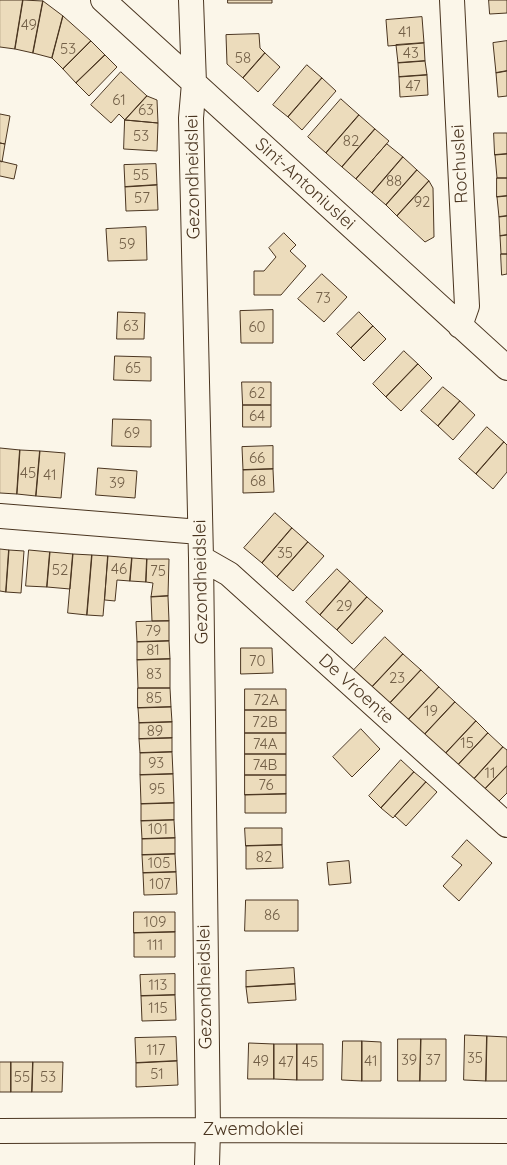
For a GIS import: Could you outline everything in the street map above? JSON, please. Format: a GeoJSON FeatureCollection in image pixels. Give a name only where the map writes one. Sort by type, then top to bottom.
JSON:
{"type":"FeatureCollection","features":[{"type":"Feature","properties":{"kind":"street","name":"Sint-Antoniuslei"},"geometry":{"type":"LineString","coordinates":[[103,0],[507,368]]}},
{"type":"Feature","properties":{"kind":"street","name":"Gezondheidslei"},"geometry":{"type":"LineString","coordinates":[[191,0],[194,83],[191,118],[201,558],[207,1165]]}},
{"type":"Feature","properties":{"kind":"street","name":"Rochuslei"},"geometry":{"type":"LineString","coordinates":[[452,0],[467,306],[460,326]]}},
{"type":"Feature","properties":{"kind":"street"},"geometry":{"type":"LineString","coordinates":[[0,516],[200,532]]}},
{"type":"Feature","properties":{"kind":"street","name":"De Vroente"},"geometry":{"type":"LineString","coordinates":[[201,558],[229,574],[507,825]]}},
{"type":"Feature","properties":{"kind":"street","name":"Zwemdoklei"},"geometry":{"type":"LineString","coordinates":[[0,1131],[507,1131]]}},
{"type":"Feature","properties":{"kind":"building"},"geometry":{"type":"Polygon","coordinates":[[[0,0],[23,0],[15,49],[0,47],[0,0]]]}},
{"type":"Feature","properties":{"kind":"building"},"geometry":{"type":"Polygon","coordinates":[[[23,0],[43,1],[33,53],[15,49],[23,0]]]}},
{"type":"Feature","properties":{"kind":"building"},"geometry":{"type":"Polygon","coordinates":[[[228,0],[272,0],[272,3],[228,3],[228,0]]]}},
{"type":"Feature","properties":{"kind":"building"},"geometry":{"type":"Polygon","coordinates":[[[489,0],[507,0],[507,13],[490,14],[489,0]]]}},
{"type":"Feature","properties":{"kind":"building"},"geometry":{"type":"Polygon","coordinates":[[[43,1],[63,16],[52,58],[33,53],[43,1]]]}},
{"type":"Feature","properties":{"kind":"building"},"geometry":{"type":"Polygon","coordinates":[[[63,16],[91,41],[63,69],[52,58],[63,16]]]}},
{"type":"Feature","properties":{"kind":"building"},"geometry":{"type":"Polygon","coordinates":[[[422,17],[424,43],[388,46],[386,20],[422,17]]]}},
{"type":"Feature","properties":{"kind":"building"},"geometry":{"type":"Polygon","coordinates":[[[259,34],[260,48],[265,53],[243,78],[227,64],[226,35],[259,34]]]}},
{"type":"Feature","properties":{"kind":"building"},"geometry":{"type":"Polygon","coordinates":[[[91,41],[105,55],[76,83],[63,69],[91,41]]]}},
{"type":"Feature","properties":{"kind":"building"},"geometry":{"type":"Polygon","coordinates":[[[507,41],[507,71],[496,73],[493,43],[507,41]]]}},
{"type":"Feature","properties":{"kind":"building"},"geometry":{"type":"Polygon","coordinates":[[[424,43],[425,61],[398,63],[396,45],[424,43]]]}},
{"type":"Feature","properties":{"kind":"building"},"geometry":{"type":"Polygon","coordinates":[[[265,53],[280,67],[258,92],[243,78],[265,53]]]}},
{"type":"Feature","properties":{"kind":"building"},"geometry":{"type":"Polygon","coordinates":[[[105,55],[117,67],[89,96],[76,83],[105,55]]]}},
{"type":"Feature","properties":{"kind":"building"},"geometry":{"type":"Polygon","coordinates":[[[425,61],[427,75],[399,77],[398,63],[425,61]]]}},
{"type":"Feature","properties":{"kind":"building"},"geometry":{"type":"Polygon","coordinates":[[[307,65],[322,78],[288,117],[273,105],[307,65]]]}},
{"type":"Feature","properties":{"kind":"building"},"geometry":{"type":"Polygon","coordinates":[[[507,71],[507,96],[498,97],[496,73],[507,71]]]}},
{"type":"Feature","properties":{"kind":"building"},"geometry":{"type":"Polygon","coordinates":[[[121,72],[147,96],[125,120],[119,114],[111,123],[91,105],[121,72]]]}},
{"type":"Feature","properties":{"kind":"building"},"geometry":{"type":"Polygon","coordinates":[[[427,75],[428,95],[400,97],[399,77],[427,75]]]}},
{"type":"Feature","properties":{"kind":"building"},"geometry":{"type":"Polygon","coordinates":[[[322,78],[336,91],[302,130],[288,117],[322,78]]]}},
{"type":"Feature","properties":{"kind":"building"},"geometry":{"type":"Polygon","coordinates":[[[147,96],[157,100],[158,123],[125,120],[147,96]]]}},
{"type":"Feature","properties":{"kind":"building"},"geometry":{"type":"Polygon","coordinates":[[[341,99],[359,115],[326,153],[308,137],[341,99]]]}},
{"type":"Feature","properties":{"kind":"building"},"geometry":{"type":"Polygon","coordinates":[[[0,114],[10,116],[5,144],[0,143],[0,114]]]}},
{"type":"Feature","properties":{"kind":"building"},"geometry":{"type":"Polygon","coordinates":[[[359,115],[375,129],[342,167],[326,153],[359,115]]]}},
{"type":"Feature","properties":{"kind":"building"},"geometry":{"type":"Polygon","coordinates":[[[125,120],[158,123],[157,151],[124,149],[125,120]]]}},
{"type":"Feature","properties":{"kind":"building"},"geometry":{"type":"Polygon","coordinates":[[[375,129],[389,141],[356,179],[342,167],[375,129]]]}},
{"type":"Feature","properties":{"kind":"building"},"geometry":{"type":"Polygon","coordinates":[[[494,133],[507,133],[507,154],[495,155],[494,133]]]}},
{"type":"Feature","properties":{"kind":"building"},"geometry":{"type":"Polygon","coordinates":[[[0,143],[5,144],[2,162],[0,161],[0,143]]]}},
{"type":"Feature","properties":{"kind":"building"},"geometry":{"type":"Polygon","coordinates":[[[387,144],[403,157],[372,193],[356,179],[387,144]]]}},
{"type":"Feature","properties":{"kind":"building"},"geometry":{"type":"Polygon","coordinates":[[[507,154],[507,178],[497,178],[495,155],[507,154]]]}},
{"type":"Feature","properties":{"kind":"building"},"geometry":{"type":"Polygon","coordinates":[[[403,157],[417,170],[386,205],[372,193],[403,157]]]}},
{"type":"Feature","properties":{"kind":"building"},"geometry":{"type":"Polygon","coordinates":[[[0,161],[17,165],[14,179],[0,176],[0,161]]]}},
{"type":"Feature","properties":{"kind":"building"},"geometry":{"type":"Polygon","coordinates":[[[156,164],[157,185],[125,187],[124,165],[156,164]]]}},
{"type":"Feature","properties":{"kind":"building"},"geometry":{"type":"Polygon","coordinates":[[[417,170],[429,181],[397,216],[386,205],[417,170]]]}},
{"type":"Feature","properties":{"kind":"building"},"geometry":{"type":"Polygon","coordinates":[[[497,178],[507,178],[507,196],[497,197],[497,178]]]}},
{"type":"Feature","properties":{"kind":"building"},"geometry":{"type":"Polygon","coordinates":[[[429,181],[433,188],[434,237],[425,242],[397,216],[429,181]]]}},
{"type":"Feature","properties":{"kind":"building"},"geometry":{"type":"Polygon","coordinates":[[[157,185],[158,210],[126,211],[125,187],[157,185]]]}},
{"type":"Feature","properties":{"kind":"building"},"geometry":{"type":"Polygon","coordinates":[[[507,196],[507,216],[499,217],[497,197],[507,196]]]}},
{"type":"Feature","properties":{"kind":"building"},"geometry":{"type":"Polygon","coordinates":[[[507,216],[507,235],[500,236],[499,217],[507,216]]]}},
{"type":"Feature","properties":{"kind":"building"},"geometry":{"type":"Polygon","coordinates":[[[146,227],[147,260],[108,261],[106,229],[146,227]]]}},
{"type":"Feature","properties":{"kind":"building"},"geometry":{"type":"Polygon","coordinates":[[[284,233],[296,245],[290,251],[306,266],[281,295],[254,295],[254,271],[264,271],[276,257],[269,248],[284,233]]]}},
{"type":"Feature","properties":{"kind":"building"},"geometry":{"type":"Polygon","coordinates":[[[507,235],[507,254],[501,254],[500,236],[507,235]]]}},
{"type":"Feature","properties":{"kind":"building"},"geometry":{"type":"Polygon","coordinates":[[[501,254],[507,254],[507,274],[502,275],[501,254]]]}},
{"type":"Feature","properties":{"kind":"building"},"geometry":{"type":"Polygon","coordinates":[[[322,274],[347,297],[324,322],[298,299],[322,274]]]}},
{"type":"Feature","properties":{"kind":"building"},"geometry":{"type":"Polygon","coordinates":[[[273,310],[273,343],[241,343],[240,311],[273,310]]]}},
{"type":"Feature","properties":{"kind":"building"},"geometry":{"type":"Polygon","coordinates":[[[118,312],[145,313],[144,339],[117,339],[118,312]]]}},
{"type":"Feature","properties":{"kind":"building"},"geometry":{"type":"Polygon","coordinates":[[[359,312],[373,326],[351,348],[337,334],[359,312]]]}},
{"type":"Feature","properties":{"kind":"building"},"geometry":{"type":"Polygon","coordinates":[[[373,326],[386,339],[364,361],[351,348],[373,326]]]}},
{"type":"Feature","properties":{"kind":"building"},"geometry":{"type":"Polygon","coordinates":[[[404,351],[418,364],[386,397],[373,384],[404,351]]]}},
{"type":"Feature","properties":{"kind":"building"},"geometry":{"type":"Polygon","coordinates":[[[115,356],[151,357],[151,381],[114,380],[115,356]]]}},
{"type":"Feature","properties":{"kind":"building"},"geometry":{"type":"Polygon","coordinates":[[[418,364],[432,378],[401,411],[386,397],[418,364]]]}},
{"type":"Feature","properties":{"kind":"building"},"geometry":{"type":"Polygon","coordinates":[[[242,382],[271,382],[271,405],[243,405],[242,382]]]}},
{"type":"Feature","properties":{"kind":"building"},"geometry":{"type":"Polygon","coordinates":[[[443,387],[460,401],[438,426],[421,411],[443,387]]]}},
{"type":"Feature","properties":{"kind":"building"},"geometry":{"type":"Polygon","coordinates":[[[460,401],[475,415],[453,440],[438,426],[460,401]]]}},
{"type":"Feature","properties":{"kind":"building"},"geometry":{"type":"Polygon","coordinates":[[[243,405],[271,405],[271,427],[243,427],[243,405]]]}},
{"type":"Feature","properties":{"kind":"building"},"geometry":{"type":"Polygon","coordinates":[[[113,419],[151,420],[151,447],[112,446],[113,419]]]}},
{"type":"Feature","properties":{"kind":"building"},"geometry":{"type":"Polygon","coordinates":[[[487,427],[504,442],[476,474],[459,459],[487,427]]]}},
{"type":"Feature","properties":{"kind":"building"},"geometry":{"type":"Polygon","coordinates":[[[504,442],[507,445],[507,472],[493,489],[476,474],[504,442]]]}},
{"type":"Feature","properties":{"kind":"building"},"geometry":{"type":"Polygon","coordinates":[[[273,446],[273,469],[243,470],[242,447],[273,446]]]}},
{"type":"Feature","properties":{"kind":"building"},"geometry":{"type":"Polygon","coordinates":[[[0,448],[20,450],[17,494],[0,493],[0,448]]]}},
{"type":"Feature","properties":{"kind":"building"},"geometry":{"type":"Polygon","coordinates":[[[20,450],[40,451],[36,496],[17,494],[20,450]]]}},
{"type":"Feature","properties":{"kind":"building"},"geometry":{"type":"Polygon","coordinates":[[[40,451],[65,453],[61,498],[36,496],[40,451]]]}},
{"type":"Feature","properties":{"kind":"building"},"geometry":{"type":"Polygon","coordinates":[[[98,468],[137,471],[135,498],[96,495],[98,468]]]}},
{"type":"Feature","properties":{"kind":"building"},"geometry":{"type":"Polygon","coordinates":[[[273,469],[274,492],[243,493],[243,470],[273,469]]]}},
{"type":"Feature","properties":{"kind":"building"},"geometry":{"type":"Polygon","coordinates":[[[275,513],[292,528],[262,563],[244,548],[275,513]]]}},
{"type":"Feature","properties":{"kind":"building"},"geometry":{"type":"Polygon","coordinates":[[[292,528],[308,542],[277,577],[262,563],[292,528]]]}},
{"type":"Feature","properties":{"kind":"building"},"geometry":{"type":"Polygon","coordinates":[[[308,542],[324,556],[293,591],[277,577],[308,542]]]}},
{"type":"Feature","properties":{"kind":"building"},"geometry":{"type":"Polygon","coordinates":[[[0,549],[9,550],[6,592],[0,591],[0,549]]]}},
{"type":"Feature","properties":{"kind":"building"},"geometry":{"type":"Polygon","coordinates":[[[9,550],[24,551],[21,593],[6,592],[9,550]]]}},
{"type":"Feature","properties":{"kind":"building"},"geometry":{"type":"Polygon","coordinates":[[[29,550],[50,552],[47,587],[26,586],[29,550]]]}},
{"type":"Feature","properties":{"kind":"building"},"geometry":{"type":"Polygon","coordinates":[[[50,552],[73,554],[70,589],[47,587],[50,552]]]}},
{"type":"Feature","properties":{"kind":"building"},"geometry":{"type":"Polygon","coordinates":[[[73,554],[92,555],[87,615],[68,613],[73,554]]]}},
{"type":"Feature","properties":{"kind":"building"},"geometry":{"type":"Polygon","coordinates":[[[92,555],[108,556],[103,616],[87,615],[92,555]]]}},
{"type":"Feature","properties":{"kind":"building"},"geometry":{"type":"Polygon","coordinates":[[[108,556],[132,558],[130,581],[117,580],[115,601],[105,600],[108,556]]]}},
{"type":"Feature","properties":{"kind":"building"},"geometry":{"type":"Polygon","coordinates":[[[132,558],[147,559],[146,582],[130,581],[132,558]]]}},
{"type":"Feature","properties":{"kind":"building"},"geometry":{"type":"Polygon","coordinates":[[[147,559],[169,559],[168,596],[151,597],[153,583],[146,582],[147,559]]]}},
{"type":"Feature","properties":{"kind":"building"},"geometry":{"type":"Polygon","coordinates":[[[337,569],[350,581],[320,615],[306,602],[337,569]]]}},
{"type":"Feature","properties":{"kind":"building"},"geometry":{"type":"Polygon","coordinates":[[[350,581],[367,597],[337,630],[320,615],[350,581]]]}},
{"type":"Feature","properties":{"kind":"building"},"geometry":{"type":"Polygon","coordinates":[[[168,596],[169,621],[152,621],[151,597],[168,596]]]}},
{"type":"Feature","properties":{"kind":"building"},"geometry":{"type":"Polygon","coordinates":[[[367,597],[383,611],[352,644],[337,630],[367,597]]]}},
{"type":"Feature","properties":{"kind":"building"},"geometry":{"type":"Polygon","coordinates":[[[169,621],[169,641],[137,642],[136,622],[169,621]]]}},
{"type":"Feature","properties":{"kind":"building"},"geometry":{"type":"Polygon","coordinates":[[[385,637],[403,654],[372,687],[354,670],[385,637]]]}},
{"type":"Feature","properties":{"kind":"building"},"geometry":{"type":"Polygon","coordinates":[[[169,641],[170,659],[137,660],[137,642],[169,641]]]}},
{"type":"Feature","properties":{"kind":"building"},"geometry":{"type":"Polygon","coordinates":[[[241,648],[272,648],[273,673],[241,674],[241,648]]]}},
{"type":"Feature","properties":{"kind":"building"},"geometry":{"type":"Polygon","coordinates":[[[403,654],[421,670],[390,703],[372,687],[403,654]]]}},
{"type":"Feature","properties":{"kind":"building"},"geometry":{"type":"Polygon","coordinates":[[[170,659],[170,688],[138,688],[137,660],[170,659]]]}},
{"type":"Feature","properties":{"kind":"building"},"geometry":{"type":"Polygon","coordinates":[[[421,670],[439,687],[408,720],[390,703],[421,670]]]}},
{"type":"Feature","properties":{"kind":"building"},"geometry":{"type":"Polygon","coordinates":[[[439,687],[455,702],[424,735],[408,720],[439,687]]]}},
{"type":"Feature","properties":{"kind":"building"},"geometry":{"type":"Polygon","coordinates":[[[138,688],[170,688],[171,707],[138,708],[138,688]]]}},
{"type":"Feature","properties":{"kind":"building"},"geometry":{"type":"Polygon","coordinates":[[[245,689],[286,689],[286,710],[245,710],[245,689]]]}},
{"type":"Feature","properties":{"kind":"building"},"geometry":{"type":"Polygon","coordinates":[[[455,702],[476,721],[445,754],[424,735],[455,702]]]}},
{"type":"Feature","properties":{"kind":"building"},"geometry":{"type":"Polygon","coordinates":[[[171,707],[172,722],[139,723],[138,708],[171,707]]]}},
{"type":"Feature","properties":{"kind":"building"},"geometry":{"type":"Polygon","coordinates":[[[245,710],[286,710],[286,733],[245,733],[245,710]]]}},
{"type":"Feature","properties":{"kind":"building"},"geometry":{"type":"Polygon","coordinates":[[[476,721],[488,733],[457,766],[445,754],[476,721]]]}},
{"type":"Feature","properties":{"kind":"building"},"geometry":{"type":"Polygon","coordinates":[[[172,722],[172,738],[139,739],[139,723],[172,722]]]}},
{"type":"Feature","properties":{"kind":"building"},"geometry":{"type":"Polygon","coordinates":[[[361,729],[380,749],[352,777],[333,757],[361,729]]]}},
{"type":"Feature","properties":{"kind":"building"},"geometry":{"type":"Polygon","coordinates":[[[245,733],[286,733],[286,754],[245,754],[245,733]]]}},
{"type":"Feature","properties":{"kind":"building"},"geometry":{"type":"Polygon","coordinates":[[[488,733],[503,747],[473,780],[457,766],[488,733]]]}},
{"type":"Feature","properties":{"kind":"building"},"geometry":{"type":"Polygon","coordinates":[[[172,738],[172,752],[140,753],[139,739],[172,738]]]}},
{"type":"Feature","properties":{"kind":"building"},"geometry":{"type":"Polygon","coordinates":[[[503,747],[507,750],[507,766],[484,790],[473,780],[503,747]]]}},
{"type":"Feature","properties":{"kind":"building"},"geometry":{"type":"Polygon","coordinates":[[[172,752],[173,774],[140,775],[140,753],[172,752]]]}},
{"type":"Feature","properties":{"kind":"building"},"geometry":{"type":"Polygon","coordinates":[[[245,754],[286,754],[286,775],[245,775],[245,754]]]}},
{"type":"Feature","properties":{"kind":"building"},"geometry":{"type":"Polygon","coordinates":[[[401,760],[414,772],[381,808],[369,796],[401,760]]]}},
{"type":"Feature","properties":{"kind":"building"},"geometry":{"type":"Polygon","coordinates":[[[507,766],[507,793],[497,803],[484,790],[507,766]]]}},
{"type":"Feature","properties":{"kind":"building"},"geometry":{"type":"Polygon","coordinates":[[[414,772],[426,782],[393,818],[381,808],[414,772]]]}},
{"type":"Feature","properties":{"kind":"building"},"geometry":{"type":"Polygon","coordinates":[[[173,774],[174,803],[141,804],[140,775],[173,774]]]}},
{"type":"Feature","properties":{"kind":"building"},"geometry":{"type":"Polygon","coordinates":[[[245,775],[286,775],[286,794],[245,795],[245,775]]]}},
{"type":"Feature","properties":{"kind":"building"},"geometry":{"type":"Polygon","coordinates":[[[426,782],[437,792],[406,826],[395,816],[426,782]]]}},
{"type":"Feature","properties":{"kind":"building"},"geometry":{"type":"Polygon","coordinates":[[[286,794],[286,813],[245,813],[245,795],[286,794]]]}},
{"type":"Feature","properties":{"kind":"building"},"geometry":{"type":"Polygon","coordinates":[[[174,803],[174,820],[141,821],[141,804],[174,803]]]}},
{"type":"Feature","properties":{"kind":"building"},"geometry":{"type":"Polygon","coordinates":[[[174,820],[175,838],[142,839],[141,821],[174,820]]]}},
{"type":"Feature","properties":{"kind":"building"},"geometry":{"type":"Polygon","coordinates":[[[245,828],[282,828],[282,845],[246,846],[245,828]]]}},
{"type":"Feature","properties":{"kind":"building"},"geometry":{"type":"Polygon","coordinates":[[[175,838],[175,854],[142,855],[142,839],[175,838]]]}},
{"type":"Feature","properties":{"kind":"building"},"geometry":{"type":"Polygon","coordinates":[[[467,840],[492,863],[459,901],[443,886],[462,865],[452,857],[467,840]]]}},
{"type":"Feature","properties":{"kind":"building"},"geometry":{"type":"Polygon","coordinates":[[[282,845],[283,868],[246,869],[246,846],[282,845]]]}},
{"type":"Feature","properties":{"kind":"building"},"geometry":{"type":"Polygon","coordinates":[[[175,854],[176,872],[143,873],[142,855],[175,854]]]}},
{"type":"Feature","properties":{"kind":"building"},"geometry":{"type":"Polygon","coordinates":[[[349,861],[351,883],[329,885],[327,863],[349,861]]]}},
{"type":"Feature","properties":{"kind":"building"},"geometry":{"type":"Polygon","coordinates":[[[176,872],[177,894],[144,895],[143,873],[176,872]]]}},
{"type":"Feature","properties":{"kind":"building"},"geometry":{"type":"Polygon","coordinates":[[[246,900],[298,900],[298,931],[245,931],[246,900]]]}},
{"type":"Feature","properties":{"kind":"building"},"geometry":{"type":"Polygon","coordinates":[[[134,912],[175,912],[175,932],[134,933],[134,912]]]}},
{"type":"Feature","properties":{"kind":"building"},"geometry":{"type":"Polygon","coordinates":[[[175,932],[175,957],[134,957],[134,933],[175,932]]]}},
{"type":"Feature","properties":{"kind":"building"},"geometry":{"type":"Polygon","coordinates":[[[294,968],[295,984],[246,987],[246,971],[294,968]]]}},
{"type":"Feature","properties":{"kind":"building"},"geometry":{"type":"Polygon","coordinates":[[[175,974],[175,995],[141,996],[140,975],[175,974]]]}},
{"type":"Feature","properties":{"kind":"building"},"geometry":{"type":"Polygon","coordinates":[[[295,984],[296,1000],[248,1003],[246,987],[295,984]]]}},
{"type":"Feature","properties":{"kind":"building"},"geometry":{"type":"Polygon","coordinates":[[[175,995],[176,1020],[142,1021],[141,996],[175,995]]]}},
{"type":"Feature","properties":{"kind":"building"},"geometry":{"type":"Polygon","coordinates":[[[465,1035],[487,1036],[486,1081],[464,1080],[465,1035]]]}},
{"type":"Feature","properties":{"kind":"building"},"geometry":{"type":"Polygon","coordinates":[[[487,1036],[507,1037],[507,1081],[486,1081],[487,1036]]]}},
{"type":"Feature","properties":{"kind":"building"},"geometry":{"type":"Polygon","coordinates":[[[176,1037],[177,1061],[136,1063],[135,1038],[176,1037]]]}},
{"type":"Feature","properties":{"kind":"building"},"geometry":{"type":"Polygon","coordinates":[[[398,1039],[421,1039],[420,1081],[398,1081],[398,1039]]]}},
{"type":"Feature","properties":{"kind":"building"},"geometry":{"type":"Polygon","coordinates":[[[421,1039],[446,1039],[446,1081],[420,1081],[421,1039]]]}},
{"type":"Feature","properties":{"kind":"building"},"geometry":{"type":"Polygon","coordinates":[[[343,1041],[362,1041],[362,1081],[342,1080],[343,1041]]]}},
{"type":"Feature","properties":{"kind":"building"},"geometry":{"type":"Polygon","coordinates":[[[362,1041],[381,1042],[381,1081],[362,1081],[362,1041]]]}},
{"type":"Feature","properties":{"kind":"building"},"geometry":{"type":"Polygon","coordinates":[[[249,1043],[274,1044],[274,1079],[248,1079],[249,1043]]]}},
{"type":"Feature","properties":{"kind":"building"},"geometry":{"type":"Polygon","coordinates":[[[274,1044],[297,1044],[297,1080],[274,1079],[274,1044]]]}},
{"type":"Feature","properties":{"kind":"building"},"geometry":{"type":"Polygon","coordinates":[[[297,1044],[323,1044],[323,1080],[297,1080],[297,1044]]]}},
{"type":"Feature","properties":{"kind":"building"},"geometry":{"type":"Polygon","coordinates":[[[177,1061],[178,1085],[136,1087],[136,1063],[177,1061]]]}},
{"type":"Feature","properties":{"kind":"building"},"geometry":{"type":"Polygon","coordinates":[[[0,1062],[11,1062],[11,1092],[0,1092],[0,1062]]]}},
{"type":"Feature","properties":{"kind":"building"},"geometry":{"type":"Polygon","coordinates":[[[11,1062],[33,1062],[32,1092],[11,1092],[11,1062]]]}},
{"type":"Feature","properties":{"kind":"building"},"geometry":{"type":"Polygon","coordinates":[[[33,1062],[63,1062],[62,1092],[32,1092],[33,1062]]]}}]}
